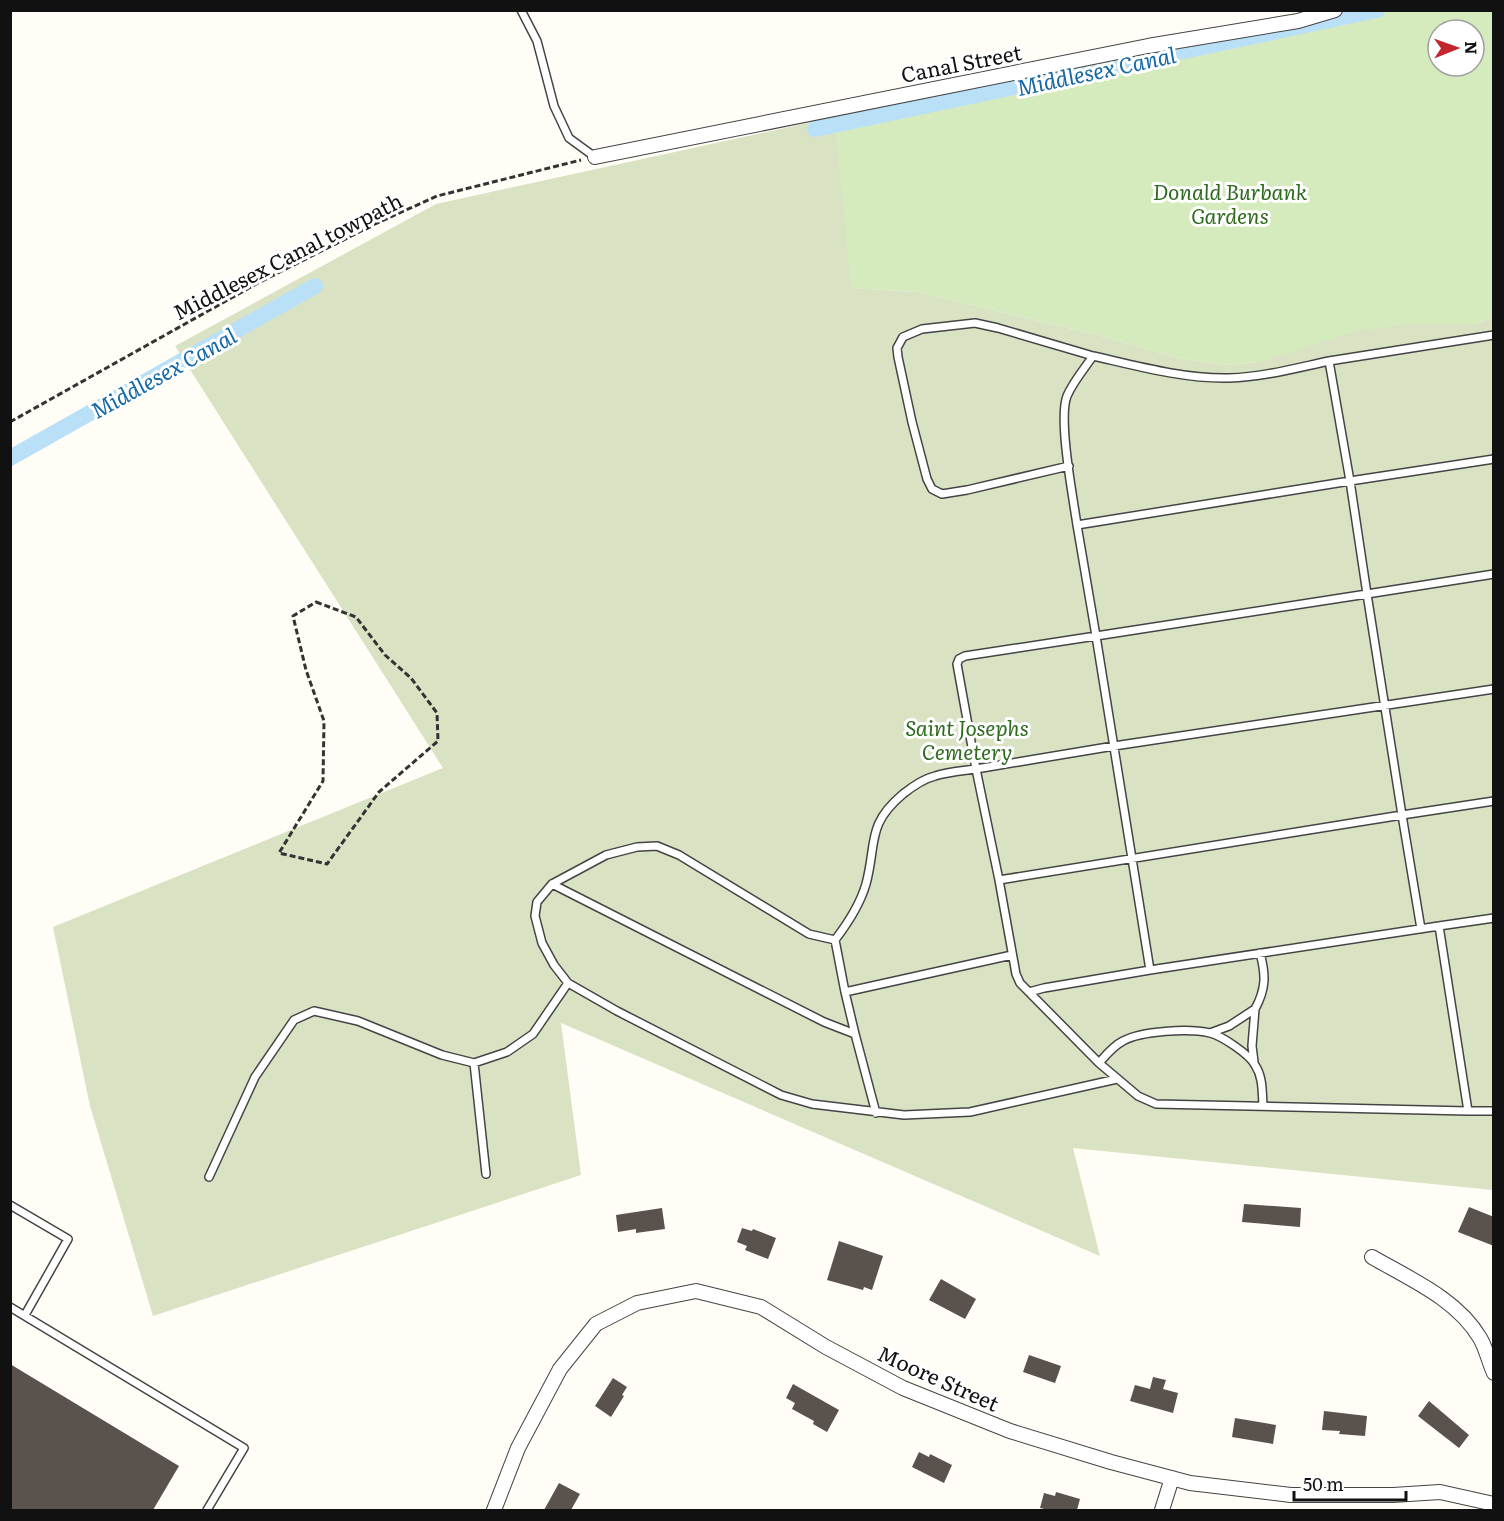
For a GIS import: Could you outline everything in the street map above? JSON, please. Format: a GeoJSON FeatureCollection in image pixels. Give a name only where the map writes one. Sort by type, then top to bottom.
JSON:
{"type":"FeatureCollection","features":[{"type":"Feature","properties":{"kind":"street","name":"Canal Street"},"geometry":{"type":"LineString","coordinates":[[595,157],[1136,48],[1298,21],[1335,10]]}},
{"type":"Feature","properties":{"kind":"street"},"geometry":{"type":"LineString","coordinates":[[1372,1257],[1460,1311],[1481,1339],[1494,1373]]}},
{"type":"Feature","properties":{"kind":"street","name":"Moore Street"},"geometry":{"type":"LineString","coordinates":[[494,1510],[518,1448],[560,1369],[596,1324],[637,1302],[696,1291],[761,1307],[826,1347],[903,1388],[1010,1431],[1111,1462],[1190,1483],[1292,1495],[1393,1495],[1440,1492],[1494,1504]]}},
{"type":"Feature","properties":{"kind":"street"},"geometry":{"type":"LineString","coordinates":[[1162,1510],[1172,1478]]}},
{"type":"Feature","properties":{"kind":"lane"},"geometry":{"type":"LineString","coordinates":[[521,10],[537,41],[554,106],[569,138],[595,157]]}},
{"type":"Feature","properties":{"kind":"lane"},"geometry":{"type":"LineString","coordinates":[[1069,466],[942,494],[932,489],[927,479],[912,422],[897,348],[903,337],[922,329],[975,323],[1093,357],[1153,370],[1229,378],[1267,375],[1329,361],[1494,334]]}},
{"type":"Feature","properties":{"kind":"lane"},"geometry":{"type":"LineString","coordinates":[[1093,357],[1068,394],[1064,406],[1069,466],[1150,970]]}},
{"type":"Feature","properties":{"kind":"lane"},"geometry":{"type":"LineString","coordinates":[[1329,361],[1420,929]]}},
{"type":"Feature","properties":{"kind":"lane"},"geometry":{"type":"LineString","coordinates":[[1077,525],[1494,459]]}},
{"type":"Feature","properties":{"kind":"lane"},"geometry":{"type":"LineString","coordinates":[[1494,574],[965,656],[959,659],[957,664],[1012,956],[1020,983],[1099,1064],[1117,1079],[1138,1096],[1156,1104],[1494,1111]]}},
{"type":"Feature","properties":{"kind":"lane"},"geometry":{"type":"LineString","coordinates":[[876,1113],[845,992],[835,940],[848,923],[866,885],[879,820],[892,803],[916,784],[934,776],[1114,746],[1494,689]]}},
{"type":"Feature","properties":{"kind":"lane"},"geometry":{"type":"LineString","coordinates":[[999,880],[1494,801]]}},
{"type":"Feature","properties":{"kind":"lane"},"geometry":{"type":"LineString","coordinates":[[835,940],[809,934],[679,855],[657,846],[637,847],[606,855],[552,884],[537,902],[535,916],[542,943],[554,965],[568,983],[616,1011],[781,1095],[813,1104],[904,1115],[970,1112],[1117,1079]]}},
{"type":"Feature","properties":{"kind":"lane"},"geometry":{"type":"LineString","coordinates":[[552,884],[824,1023],[855,1034]]}},
{"type":"Feature","properties":{"kind":"lane"},"geometry":{"type":"LineString","coordinates":[[1029,992],[1150,970],[1494,918]]}},
{"type":"Feature","properties":{"kind":"lane"},"geometry":{"type":"LineString","coordinates":[[1439,926],[1468,1112]]}},
{"type":"Feature","properties":{"kind":"lane"},"geometry":{"type":"LineString","coordinates":[[1260,953],[1265,984],[1255,1009],[1252,1046],[1254,1062],[1260,1074],[1263,1105]]}},
{"type":"Feature","properties":{"kind":"lane"},"geometry":{"type":"LineString","coordinates":[[845,992],[1012,956]]}},
{"type":"Feature","properties":{"kind":"lane"},"geometry":{"type":"LineString","coordinates":[[209,1177],[255,1077],[294,1020],[314,1011],[358,1021],[442,1055],[474,1062],[507,1052],[533,1034],[568,983]]}},
{"type":"Feature","properties":{"kind":"lane"},"geometry":{"type":"LineString","coordinates":[[1099,1064],[1122,1041],[1139,1034],[1210,1033],[1229,1026],[1255,1009]]}},
{"type":"Feature","properties":{"kind":"lane"},"geometry":{"type":"LineString","coordinates":[[1210,1033],[1227,1041],[1254,1062]]}},
{"type":"Feature","properties":{"kind":"lane"},"geometry":{"type":"LineString","coordinates":[[474,1062],[486,1174]]}},
{"type":"Feature","properties":{"kind":"lane"},"geometry":{"type":"LineString","coordinates":[[10,1205],[68,1239],[25,1315]]}},
{"type":"Feature","properties":{"kind":"lane"},"geometry":{"type":"LineString","coordinates":[[10,1307],[244,1448],[207,1510]]}},
{"type":"Feature","properties":{"kind":"path","name":"Middlesex Canal towpath"},"geometry":{"type":"LineString","coordinates":[[10,423],[258,283],[375,224],[437,196],[595,157]]}},
{"type":"Feature","properties":{"kind":"path"},"geometry":{"type":"LineString","coordinates":[[316,602],[356,617],[385,655],[411,678],[437,713],[438,741],[379,792],[327,864],[279,853],[323,781],[324,721],[306,670],[293,616],[316,602]]}},
{"type":"Feature","properties":{"kind":"green space","name":"Donald Burbank Gardens"},"geometry":{"type":"Polygon","coordinates":[[[1352,11],[1493,11],[1493,318],[1473,324],[1407,324],[1259,362],[1228,365],[1182,359],[1098,335],[918,292],[850,288],[835,117],[1216,41],[1352,11]]]}},
{"type":"Feature","properties":{"kind":"green space","name":"Saint Josephs Cemetery"},"geometry":{"type":"Polygon","coordinates":[[[835,117],[851,288],[918,292],[1098,335],[1182,359],[1228,365],[1259,362],[1357,331],[1407,324],[1473,324],[1493,318],[1493,1190],[1073,1148],[1100,1256],[561,1023],[581,1175],[153,1316],[90,1106],[53,927],[443,768],[175,346],[436,204],[835,117]]]}},
{"type":"Feature","properties":{"kind":"building"},"geometry":{"type":"Polygon","coordinates":[[[1244,1204],[1301,1208],[1300,1227],[1242,1222],[1244,1204]]]}},
{"type":"Feature","properties":{"kind":"building"},"geometry":{"type":"Polygon","coordinates":[[[1469,1207],[1494,1217],[1494,1246],[1458,1232],[1469,1207]]]}},
{"type":"Feature","properties":{"kind":"building"},"geometry":{"type":"Polygon","coordinates":[[[662,1208],[665,1229],[636,1233],[636,1229],[618,1232],[616,1215],[662,1208]]]}},
{"type":"Feature","properties":{"kind":"building"},"geometry":{"type":"Polygon","coordinates":[[[742,1228],[752,1231],[753,1229],[776,1238],[768,1259],[745,1250],[747,1246],[737,1242],[742,1228]]]}},
{"type":"Feature","properties":{"kind":"building"},"geometry":{"type":"Polygon","coordinates":[[[839,1241],[883,1256],[872,1290],[864,1287],[863,1290],[827,1280],[839,1241]]]}},
{"type":"Feature","properties":{"kind":"building"},"geometry":{"type":"Polygon","coordinates":[[[941,1279],[976,1299],[965,1319],[929,1300],[941,1279]]]}},
{"type":"Feature","properties":{"kind":"building"},"geometry":{"type":"Polygon","coordinates":[[[1029,1355],[1061,1366],[1055,1383],[1023,1372],[1029,1355]]]}},
{"type":"Feature","properties":{"kind":"building"},"geometry":{"type":"Polygon","coordinates":[[[10,1364],[179,1466],[153,1510],[10,1510],[10,1364]]]}},
{"type":"Feature","properties":{"kind":"building"},"geometry":{"type":"Polygon","coordinates":[[[1153,1377],[1166,1380],[1163,1389],[1178,1393],[1173,1413],[1130,1401],[1135,1385],[1150,1389],[1153,1377]]]}},
{"type":"Feature","properties":{"kind":"building"},"geometry":{"type":"Polygon","coordinates":[[[613,1378],[627,1387],[611,1417],[595,1406],[613,1378]]]}},
{"type":"Feature","properties":{"kind":"building"},"geometry":{"type":"Polygon","coordinates":[[[793,1384],[839,1410],[827,1432],[813,1424],[814,1421],[792,1409],[795,1403],[786,1398],[793,1384]]]}},
{"type":"Feature","properties":{"kind":"building"},"geometry":{"type":"Polygon","coordinates":[[[1429,1401],[1469,1435],[1459,1448],[1418,1416],[1429,1401]]]}},
{"type":"Feature","properties":{"kind":"building"},"geometry":{"type":"Polygon","coordinates":[[[1324,1411],[1367,1416],[1365,1436],[1322,1430],[1324,1411]]]}},
{"type":"Feature","properties":{"kind":"building"},"geometry":{"type":"Polygon","coordinates":[[[1235,1418],[1276,1425],[1273,1444],[1232,1437],[1235,1418]]]}},
{"type":"Feature","properties":{"kind":"building"},"geometry":{"type":"Polygon","coordinates":[[[919,1452],[929,1457],[930,1454],[952,1465],[944,1483],[912,1467],[919,1452]]]}},
{"type":"Feature","properties":{"kind":"building"},"geometry":{"type":"Polygon","coordinates":[[[559,1483],[580,1494],[571,1510],[544,1510],[559,1483]]]}},
{"type":"Feature","properties":{"kind":"building"},"geometry":{"type":"Polygon","coordinates":[[[1056,1492],[1080,1499],[1077,1510],[1040,1508],[1044,1493],[1055,1496],[1056,1492]]]}},
{"type":"Feature","properties":{"kind":"waterway","name":"Middlesex Canal"},"geometry":{"type":"LineString","coordinates":[[815,129],[1377,10]]}},
{"type":"Feature","properties":{"kind":"waterway","name":"Middlesex Canal"},"geometry":{"type":"LineString","coordinates":[[10,458],[315,286]]}}]}
